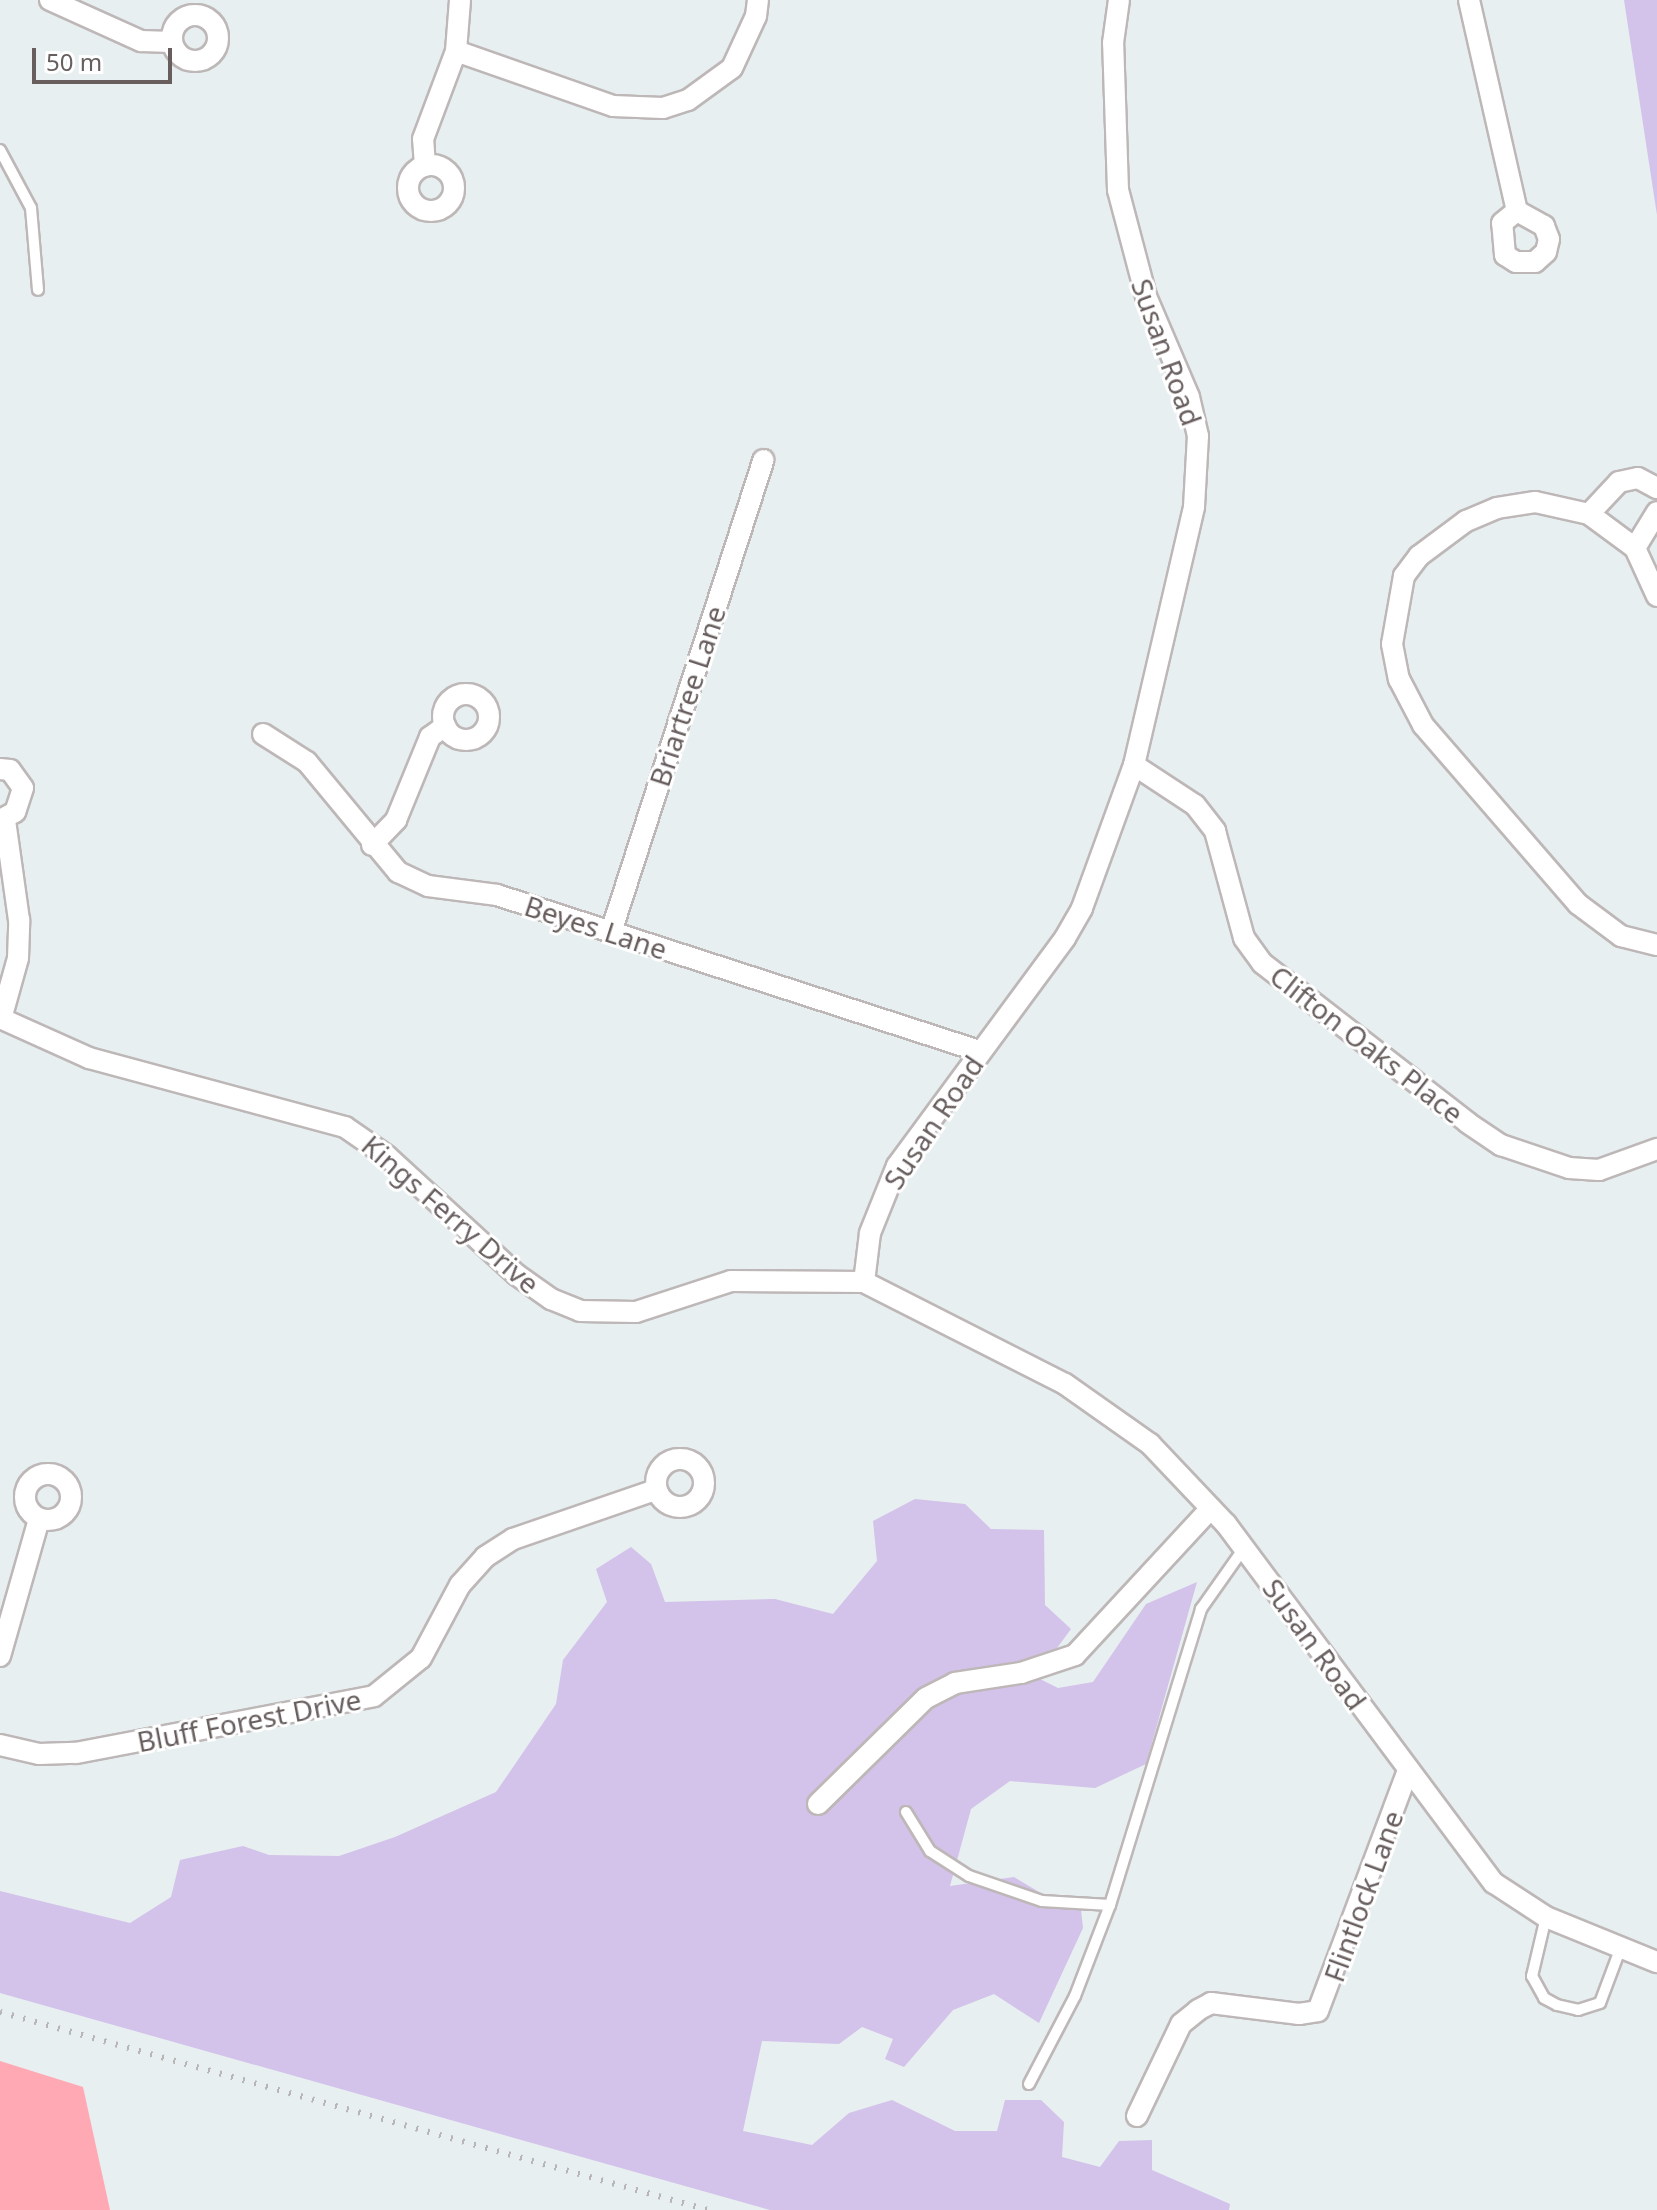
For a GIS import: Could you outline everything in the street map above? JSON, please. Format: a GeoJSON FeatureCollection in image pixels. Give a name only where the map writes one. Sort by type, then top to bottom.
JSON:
{"type":"FeatureCollection","features":[{"type":"Feature","properties":{"kind":"street"},"geometry":{"type":"LineString","coordinates":[[50,0],[141,41],[172,42]]}},
{"type":"Feature","properties":{"kind":"street"},"geometry":{"type":"LineString","coordinates":[[425,166],[423,139],[456,51],[460,0]]}},
{"type":"Feature","properties":{"kind":"street"},"geometry":{"type":"LineString","coordinates":[[456,51],[613,106],[663,108],[688,100],[732,68],[756,16],[758,0]]}},
{"type":"Feature","properties":{"kind":"street","name":"Susan Road"},"geometry":{"type":"LineString","coordinates":[[1119,0],[1113,43],[1118,190],[1128,243],[1189,397],[1198,436],[1194,507],[1134,765],[1075,922],[897,1166],[870,1233],[864,1282],[1065,1384],[1113,1415],[1177,1469],[1244,1548],[1407,1773],[1494,1883],[1546,1917],[1657,1962]]}},
{"type":"Feature","properties":{"kind":"street"},"geometry":{"type":"LineString","coordinates":[[1469,0],[1517,211]]}},
{"type":"Feature","properties":{"kind":"street","name":"Briartree Lane"},"geometry":{"type":"LineString","coordinates":[[611,932],[763,460]]}},
{"type":"Feature","properties":{"kind":"street"},"geometry":{"type":"LineString","coordinates":[[1589,514],[1619,482],[1638,478],[1657,488]]}},
{"type":"Feature","properties":{"kind":"street"},"geometry":{"type":"LineString","coordinates":[[1657,596],[1635,548],[1589,514],[1535,502],[1497,508],[1442,537],[1404,576],[1394,611],[1394,662],[1423,725],[1578,904],[1621,936],[1657,945]]}},
{"type":"Feature","properties":{"kind":"street"},"geometry":{"type":"LineString","coordinates":[[1635,548],[1657,512]]}},
{"type":"Feature","properties":{"kind":"street"},"geometry":{"type":"LineString","coordinates":[[372,845],[396,820],[430,737],[445,726]]}},
{"type":"Feature","properties":{"kind":"street","name":"Beyes Lane"},"geometry":{"type":"LineString","coordinates":[[263,734],[307,762],[372,845],[398,872],[428,886],[497,895],[979,1051]]}},
{"type":"Feature","properties":{"kind":"street","name":"Clifton Oaks Place"},"geometry":{"type":"LineString","coordinates":[[1134,765],[1195,805],[1215,831],[1244,938],[1262,963],[1468,1123],[1501,1145],[1569,1168],[1599,1170],[1657,1149]]}},
{"type":"Feature","properties":{"kind":"street"},"geometry":{"type":"LineString","coordinates":[[0,769],[19,777],[23,788],[15,812],[2,820],[19,920],[18,958],[1,1019]]}},
{"type":"Feature","properties":{"kind":"street","name":"Kings Ferry Drive"},"geometry":{"type":"LineString","coordinates":[[1,1019],[89,1058],[345,1127],[387,1156],[517,1275],[551,1299],[580,1311],[636,1312],[731,1281],[864,1282]]}},
{"type":"Feature","properties":{"kind":"street","name":"Bluff Forest Drive"},"geometry":{"type":"LineString","coordinates":[[0,1745],[39,1754],[76,1753],[374,1696],[421,1658],[460,1585],[485,1557],[513,1539],[655,1490]]}},
{"type":"Feature","properties":{"kind":"street"},"geometry":{"type":"LineString","coordinates":[[818,1804],[926,1698],[955,1683],[1021,1673],[1075,1655],[1211,1508]]}},
{"type":"Feature","properties":{"kind":"street"},"geometry":{"type":"LineString","coordinates":[[0,1656],[39,1519]]}},
{"type":"Feature","properties":{"kind":"street","name":"Flintlock Lane"},"geometry":{"type":"LineString","coordinates":[[1137,2116],[1181,2024],[1198,2010],[1211,2003],[1299,2014],[1318,2011],[1407,1773]]}},
{"type":"Feature","properties":{"kind":"lane"},"geometry":{"type":"LineString","coordinates":[[0,150],[31,208],[38,290]]}},
{"type":"Feature","properties":{"kind":"lane"},"geometry":{"type":"LineString","coordinates":[[1029,2084],[1075,1996],[1110,1905],[1201,1609],[1244,1548]]}},
{"type":"Feature","properties":{"kind":"lane"},"geometry":{"type":"LineString","coordinates":[[906,1812],[930,1851],[969,1876],[1042,1901],[1110,1905]]}},
{"type":"Feature","properties":{"kind":"lane"},"geometry":{"type":"LineString","coordinates":[[1546,1917],[1532,1976],[1544,1998],[1557,2005],[1578,2010],[1600,2003],[1621,1947]]}},
{"type":"Feature","properties":{"kind":"shaded area"},"geometry":{"type":"Polygon","coordinates":[[[1624,0],[1657,0],[1657,215],[1624,0]]]}},
{"type":"Feature","properties":{"kind":"shaded area"},"geometry":{"type":"Polygon","coordinates":[[[915,1499],[965,1504],[991,1529],[1044,1530],[1045,1605],[1071,1629],[1057,1648],[1010,1664],[1058,1688],[1093,1682],[1146,1604],[1197,1582],[1146,1764],[1095,1788],[1010,1781],[971,1809],[950,1886],[1014,1877],[1044,1895],[1080,1901],[1083,1928],[1039,2023],[994,1994],[953,2010],[904,2067],[885,2059],[893,2039],[862,2027],[839,2044],[762,2041],[743,2131],[812,2145],[849,2113],[892,2100],[955,2131],[997,2131],[1005,2100],[1041,2100],[1064,2122],[1062,2157],[1100,2167],[1119,2141],[1152,2140],[1152,2170],[1230,2204],[1229,2210],[770,2210],[0,1993],[0,1891],[130,1923],[171,1897],[180,1860],[243,1846],[269,1855],[339,1856],[395,1837],[496,1792],[556,1704],[563,1660],[607,1602],[596,1569],[631,1547],[651,1564],[665,1602],[775,1599],[833,1614],[877,1561],[873,1521],[915,1499]]]}},
{"type":"Feature","properties":{"kind":"shaded area"},"geometry":{"type":"Polygon","coordinates":[[[0,2061],[83,2087],[110,2210],[0,2210],[0,2061]]]}},
{"type":"Feature","properties":{"kind":"railway"},"geometry":{"type":"LineString","coordinates":[[0,2012],[708,2210]]}}]}
